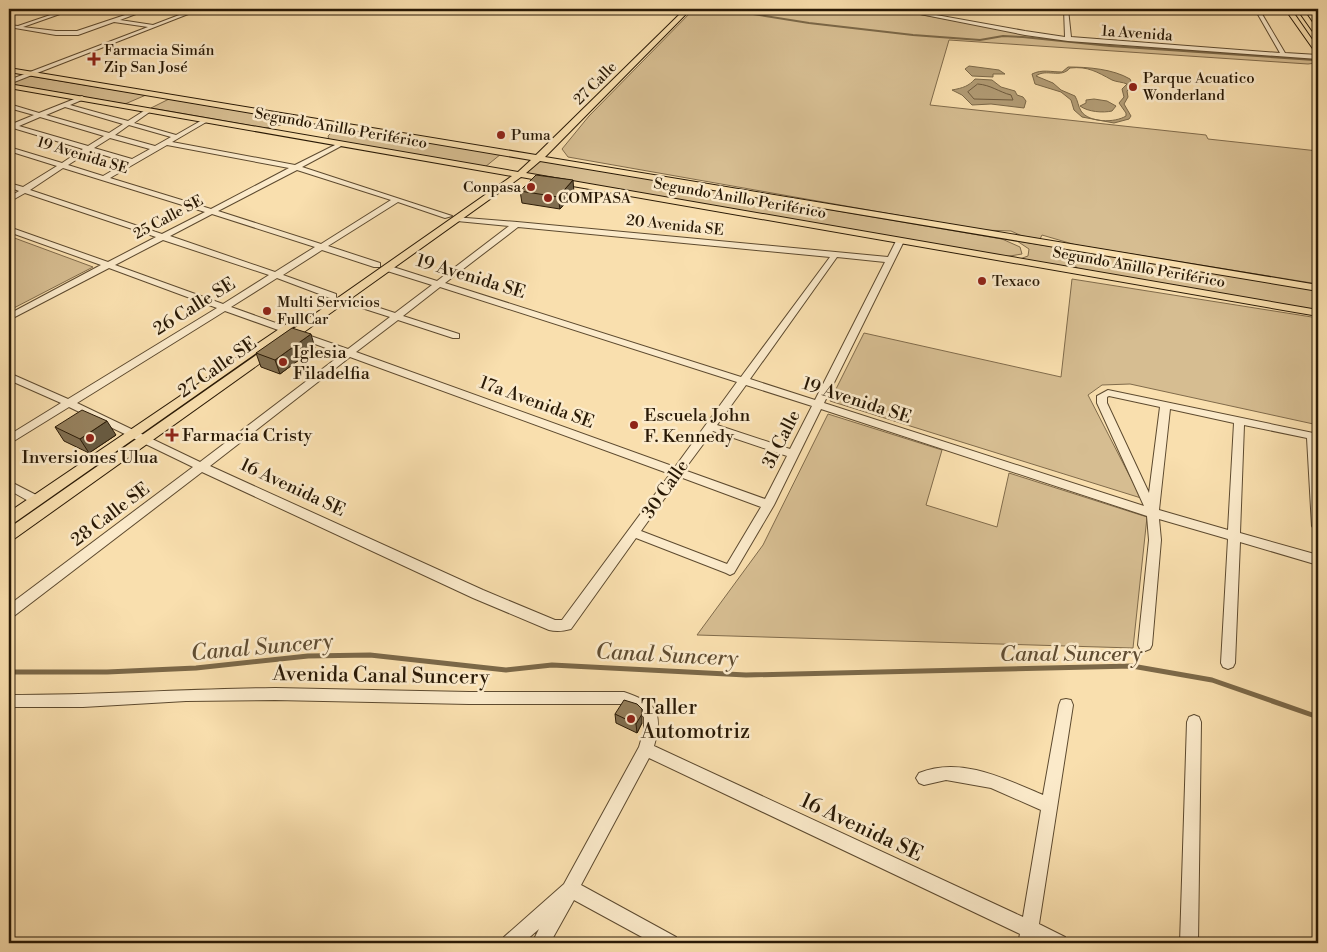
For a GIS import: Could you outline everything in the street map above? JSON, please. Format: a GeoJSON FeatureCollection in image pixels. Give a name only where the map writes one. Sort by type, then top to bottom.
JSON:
{"type":"FeatureCollection","features":[{"type":"Feature","properties":{"kind":"main road","name":"27 Calle"},"geometry":{"type":"LineString","coordinates":[[514,174],[535,151],[680,9]]}},
{"type":"Feature","properties":{"kind":"main road","name":"27 Calle"},"geometry":{"type":"LineString","coordinates":[[535,151],[554,144],[688,9]]}},
{"type":"Feature","properties":{"kind":"main road"},"geometry":{"type":"LineString","coordinates":[[1288,9],[1318,52]]}},
{"type":"Feature","properties":{"kind":"main road"},"geometry":{"type":"LineString","coordinates":[[1300,9],[1318,35]]}},
{"type":"Feature","properties":{"kind":"main road","name":"Segundo Anillo Periférico"},"geometry":{"type":"LineString","coordinates":[[9,70],[483,150],[535,151],[644,177],[1318,288]]}},
{"type":"Feature","properties":{"kind":"main road","name":"Segundo Anillo Periférico"},"geometry":{"type":"LineString","coordinates":[[9,84],[341,144],[1318,313]]}},
{"type":"Feature","properties":{"kind":"main road"},"geometry":{"type":"LineString","coordinates":[[272,131],[292,128],[298,122],[295,118]]}},
{"type":"Feature","properties":{"kind":"main road"},"geometry":{"type":"LineString","coordinates":[[320,140],[319,135],[325,130],[343,126]]}},
{"type":"Feature","properties":{"kind":"main road"},"geometry":{"type":"LineString","coordinates":[[554,144],[558,155],[564,159],[644,177]]}},
{"type":"Feature","properties":{"kind":"main road"},"geometry":{"type":"LineString","coordinates":[[474,166],[485,173],[490,186],[568,183]]}},
{"type":"Feature","properties":{"kind":"main road","name":"27 Calle SE"},"geometry":{"type":"LineString","coordinates":[[9,535],[138,437],[453,218],[490,186],[514,174]]}},
{"type":"Feature","properties":{"kind":"main road"},"geometry":{"type":"LineString","coordinates":[[1003,236],[1027,248],[1026,256],[1004,258]]}},
{"type":"Feature","properties":{"kind":"main road"},"geometry":{"type":"LineString","coordinates":[[1090,250],[1071,256],[1071,263],[1077,268],[1090,273]]}},
{"type":"Feature","properties":{"kind":"main road","name":"27 Calle SE"},"geometry":{"type":"LineString","coordinates":[[9,519],[36,500],[138,437]]}},
{"type":"Feature","properties":{"kind":"street"},"geometry":{"type":"LineString","coordinates":[[9,30],[72,9]]}},
{"type":"Feature","properties":{"kind":"street"},"geometry":{"type":"LineString","coordinates":[[9,26],[67,34],[114,21],[147,9]]}},
{"type":"Feature","properties":{"kind":"street"},"geometry":{"type":"LineString","coordinates":[[9,84],[200,9]]}},
{"type":"Feature","properties":{"kind":"street","name":"1a Avenida"},"geometry":{"type":"LineString","coordinates":[[897,9],[911,10],[1025,33],[1068,39],[1155,47],[1318,57]]}},
{"type":"Feature","properties":{"kind":"street"},"geometry":{"type":"LineString","coordinates":[[1066,9],[1068,39]]}},
{"type":"Feature","properties":{"kind":"street"},"geometry":{"type":"LineString","coordinates":[[1234,9],[1258,10],[1284,54]]}},
{"type":"Feature","properties":{"kind":"street"},"geometry":{"type":"LineString","coordinates":[[114,21],[154,27]]}},
{"type":"Feature","properties":{"kind":"street"},"geometry":{"type":"LineString","coordinates":[[10,126],[82,98]]}},
{"type":"Feature","properties":{"kind":"street"},"geometry":{"type":"LineString","coordinates":[[64,105],[177,137]]}},
{"type":"Feature","properties":{"kind":"street"},"geometry":{"type":"LineString","coordinates":[[9,106],[156,149]]}},
{"type":"Feature","properties":{"kind":"street"},"geometry":{"type":"LineString","coordinates":[[58,163],[100,132],[139,108]]}},
{"type":"Feature","properties":{"kind":"street"},"geometry":{"type":"LineString","coordinates":[[9,200],[14,189],[88,148],[149,110]]}},
{"type":"Feature","properties":{"kind":"street"},"geometry":{"type":"LineString","coordinates":[[104,178],[206,120]]}},
{"type":"Feature","properties":{"kind":"street"},"geometry":{"type":"LineString","coordinates":[[10,126],[133,162]]}},
{"type":"Feature","properties":{"kind":"street","name":"20 Avenida SE"},"geometry":{"type":"LineString","coordinates":[[167,143],[295,167],[453,218],[890,260]]}},
{"type":"Feature","properties":{"kind":"street","name":"25 Calle SE"},"geometry":{"type":"LineString","coordinates":[[10,315],[341,144]]}},
{"type":"Feature","properties":{"kind":"street","name":"19 Avenida SE"},"geometry":{"type":"LineString","coordinates":[[9,148],[744,380],[818,406],[1153,512],[1318,560]]}},
{"type":"Feature","properties":{"kind":"street"},"geometry":{"type":"LineString","coordinates":[[14,189],[162,236],[338,298],[456,336]]}},
{"type":"Feature","properties":{"kind":"street","name":"26 Calle SE"},"geometry":{"type":"LineString","coordinates":[[9,440],[396,200]]}},
{"type":"Feature","properties":{"kind":"street","name":"28 Calle SE"},"geometry":{"type":"LineString","coordinates":[[9,612],[202,467],[517,224]]}},
{"type":"Feature","properties":{"kind":"street","name":"17a Avenida SE"},"geometry":{"type":"LineString","coordinates":[[9,229],[768,505]]}},
{"type":"Feature","properties":{"kind":"street","name":"31 Calle"},"geometry":{"type":"LineString","coordinates":[[634,533],[730,570],[768,505],[900,241]]}},
{"type":"Feature","properties":{"kind":"street","name":"30 Calle"},"geometry":{"type":"LineString","coordinates":[[566,625],[835,255]]}},
{"type":"Feature","properties":{"kind":"street","name":"16 Avenida SE"},"geometry":{"type":"LineString","coordinates":[[9,376],[478,594],[554,626],[566,625]]}},
{"type":"Feature","properties":{"kind":"street"},"geometry":{"type":"LineString","coordinates":[[1153,512],[1102,403],[1102,396],[1108,393],[1315,437],[1318,526]]}},
{"type":"Feature","properties":{"kind":"street"},"geometry":{"type":"LineString","coordinates":[[1145,645],[1155,540],[1153,512],[1165,405]]}},
{"type":"Feature","properties":{"kind":"street"},"geometry":{"type":"LineString","coordinates":[[1228,663],[1232,535],[1239,421]]}},
{"type":"Feature","properties":{"kind":"street"},"geometry":{"type":"LineString","coordinates":[[710,426],[793,454]]}},
{"type":"Feature","properties":{"kind":"street"},"geometry":{"type":"LineString","coordinates":[[9,485],[36,500]]}},
{"type":"Feature","properties":{"kind":"street","name":"Avenida Canal Suncery"},"geometry":{"type":"LineString","coordinates":[[9,701],[83,701],[275,694],[469,698],[624,698],[642,704],[651,714],[652,727],[646,750],[541,943]]}},
{"type":"Feature","properties":{"kind":"street"},"geometry":{"type":"LineString","coordinates":[[1028,936],[1066,705]]}},
{"type":"Feature","properties":{"kind":"street"},"geometry":{"type":"LineString","coordinates":[[1189,943],[1194,722]]}},
{"type":"Feature","properties":{"kind":"street","name":"16 Avenida SE"},"geometry":{"type":"LineString","coordinates":[[646,750],[1028,936],[1060,943]]}},
{"type":"Feature","properties":{"kind":"street"},"geometry":{"type":"LineString","coordinates":[[924,778],[946,773],[992,781],[1050,806]]}},
{"type":"Feature","properties":{"kind":"street"},"geometry":{"type":"LineString","coordinates":[[510,943],[571,889],[670,943]]}},
{"type":"Feature","properties":{"kind":"shaded area"},"geometry":{"type":"Polygon","coordinates":[[[694,9],[891,9],[1058,40],[1116,46],[1318,58],[1316,63],[1308,64],[949,40],[930,105],[1206,135],[1208,139],[1318,151],[1318,284],[1076,245],[1042,235],[1040,239],[1022,236],[1011,231],[982,230],[568,157],[562,149],[589,116],[694,9]]]}},
{"type":"Feature","properties":{"kind":"shaded area"},"geometry":{"type":"Polygon","coordinates":[[[30,76],[146,95],[125,104],[9,84],[30,76]]]}},
{"type":"Feature","properties":{"kind":"shaded area"},"geometry":{"type":"Polygon","coordinates":[[[169,99],[283,118],[285,121],[281,125],[265,128],[151,108],[169,99]]]}},
{"type":"Feature","properties":{"kind":"shaded area"},"geometry":{"type":"Polygon","coordinates":[[[348,129],[501,154],[485,167],[329,140],[328,136],[333,131],[348,129]]]}},
{"type":"Feature","properties":{"kind":"shaded area"},"geometry":{"type":"Polygon","coordinates":[[[539,160],[1002,239],[1020,247],[1022,254],[1004,257],[521,175],[539,160]]]}},
{"type":"Feature","properties":{"kind":"shaded area"},"geometry":{"type":"Polygon","coordinates":[[[9,236],[93,267],[10,310],[9,236]]]}},
{"type":"Feature","properties":{"kind":"shaded area"},"geometry":{"type":"Polygon","coordinates":[[[1017,241],[1079,251],[1068,255],[1067,263],[1078,271],[1017,260],[1028,256],[1029,249],[1017,241]]]}},
{"type":"Feature","properties":{"kind":"shaded area"},"geometry":{"type":"Polygon","coordinates":[[[1091,252],[1318,289],[1318,312],[1090,273],[1078,269],[1073,263],[1073,257],[1091,252]]]}},
{"type":"Feature","properties":{"kind":"shaded area"},"geometry":{"type":"Polygon","coordinates":[[[1072,279],[1318,318],[1318,425],[1130,384],[1102,385],[1088,395],[1141,498],[830,401],[864,333],[1061,377],[1072,279]]]}},
{"type":"Feature","properties":{"kind":"shaded area"},"geometry":{"type":"Polygon","coordinates":[[[828,414],[942,450],[926,505],[997,527],[1009,473],[1147,517],[1133,648],[697,635],[763,545],[828,414]]]}},
{"type":"Feature","properties":{"kind":"water"},"geometry":{"type":"Polygon","coordinates":[[[969,66],[999,70],[1005,74],[993,74],[993,77],[972,76],[965,69],[969,66]]]}},
{"type":"Feature","properties":{"kind":"water"},"geometry":{"type":"Polygon","coordinates":[[[1068,67],[1092,68],[1116,73],[1130,79],[1133,86],[1127,91],[1128,97],[1124,104],[1131,116],[1129,119],[1114,123],[1098,120],[1109,121],[1126,116],[1119,103],[1124,97],[1122,89],[1127,84],[1114,81],[1097,72],[1082,68],[1070,68],[1062,73],[1044,73],[1036,76],[1053,83],[1061,90],[1075,96],[1081,111],[1090,118],[1095,119],[1082,117],[1074,110],[1071,100],[1061,92],[1035,84],[1032,74],[1043,71],[1062,72],[1068,67]]]}},
{"type":"Feature","properties":{"kind":"water"},"geometry":{"type":"Polygon","coordinates":[[[975,79],[992,80],[1001,87],[1015,91],[1017,95],[1023,97],[1026,101],[1024,108],[991,104],[972,105],[962,95],[952,90],[965,86],[975,79]]]}},
{"type":"Feature","properties":{"kind":"water"},"geometry":{"type":"Polygon","coordinates":[[[1086,100],[1107,101],[1116,106],[1112,111],[1104,112],[1091,111],[1080,106],[1086,103],[1086,100]]]}},
{"type":"Feature","properties":{"kind":"building"},"geometry":{"type":"Polygon","coordinates":[[[536,175],[573,180],[558,197],[520,191],[536,175]]]}},
{"type":"Feature","properties":{"kind":"building"},"geometry":{"type":"Polygon","coordinates":[[[292,328],[311,334],[275,360],[256,353],[292,328]]]}},
{"type":"Feature","properties":{"kind":"building"},"geometry":{"type":"Polygon","coordinates":[[[82,410],[107,421],[80,439],[55,427],[82,410]]]}},
{"type":"Feature","properties":{"kind":"building"},"geometry":{"type":"Polygon","coordinates":[[[624,700],[637,704],[642,709],[642,714],[636,724],[615,714],[624,700]]]}},
{"type":"Feature","properties":{"kind":"waterway"},"geometry":{"type":"LineString","coordinates":[[722,9],[809,23],[913,35],[980,40],[1003,36],[1023,37],[1110,46],[1314,60]]}},
{"type":"Feature","properties":{"kind":"waterway","name":"Canal Suncery"},"geometry":{"type":"LineString","coordinates":[[9,672],[107,672],[196,668],[308,656],[370,655],[506,670],[552,665],[746,675],[1132,666],[1212,680],[1318,717]]}},
{"type":"Feature","properties":{"kind":"place","name":"Farmacia Simán Zip San José"},"geometry":{"type":"Point","coordinates":[94,59]}},
{"type":"Feature","properties":{"kind":"place","name":"Parque Acuatico Wonderland"},"geometry":{"type":"Point","coordinates":[1133,87]}},
{"type":"Feature","properties":{"kind":"place","name":"Puma"},"geometry":{"type":"Point","coordinates":[501,135]}},
{"type":"Feature","properties":{"kind":"place","name":"Conpasa"},"geometry":{"type":"Point","coordinates":[531,187]}},
{"type":"Feature","properties":{"kind":"place","name":"COMPASA"},"geometry":{"type":"Point","coordinates":[548,198]}},
{"type":"Feature","properties":{"kind":"place","name":"Texaco"},"geometry":{"type":"Point","coordinates":[982,281]}},
{"type":"Feature","properties":{"kind":"place","name":"Multi Servicios FullCar"},"geometry":{"type":"Point","coordinates":[267,311]}},
{"type":"Feature","properties":{"kind":"place","name":"Iglesia Filadelfia"},"geometry":{"type":"Point","coordinates":[283,362]}},
{"type":"Feature","properties":{"kind":"place","name":"Escuela John F. Kennedy"},"geometry":{"type":"Point","coordinates":[634,425]}},
{"type":"Feature","properties":{"kind":"place","name":"Farmacia Cristy"},"geometry":{"type":"Point","coordinates":[172,435]}},
{"type":"Feature","properties":{"kind":"place","name":"Inversiones Ulua"},"geometry":{"type":"Point","coordinates":[90,438]}},
{"type":"Feature","properties":{"kind":"place","name":"Taller Automotriz"},"geometry":{"type":"Point","coordinates":[631,719]}}]}
